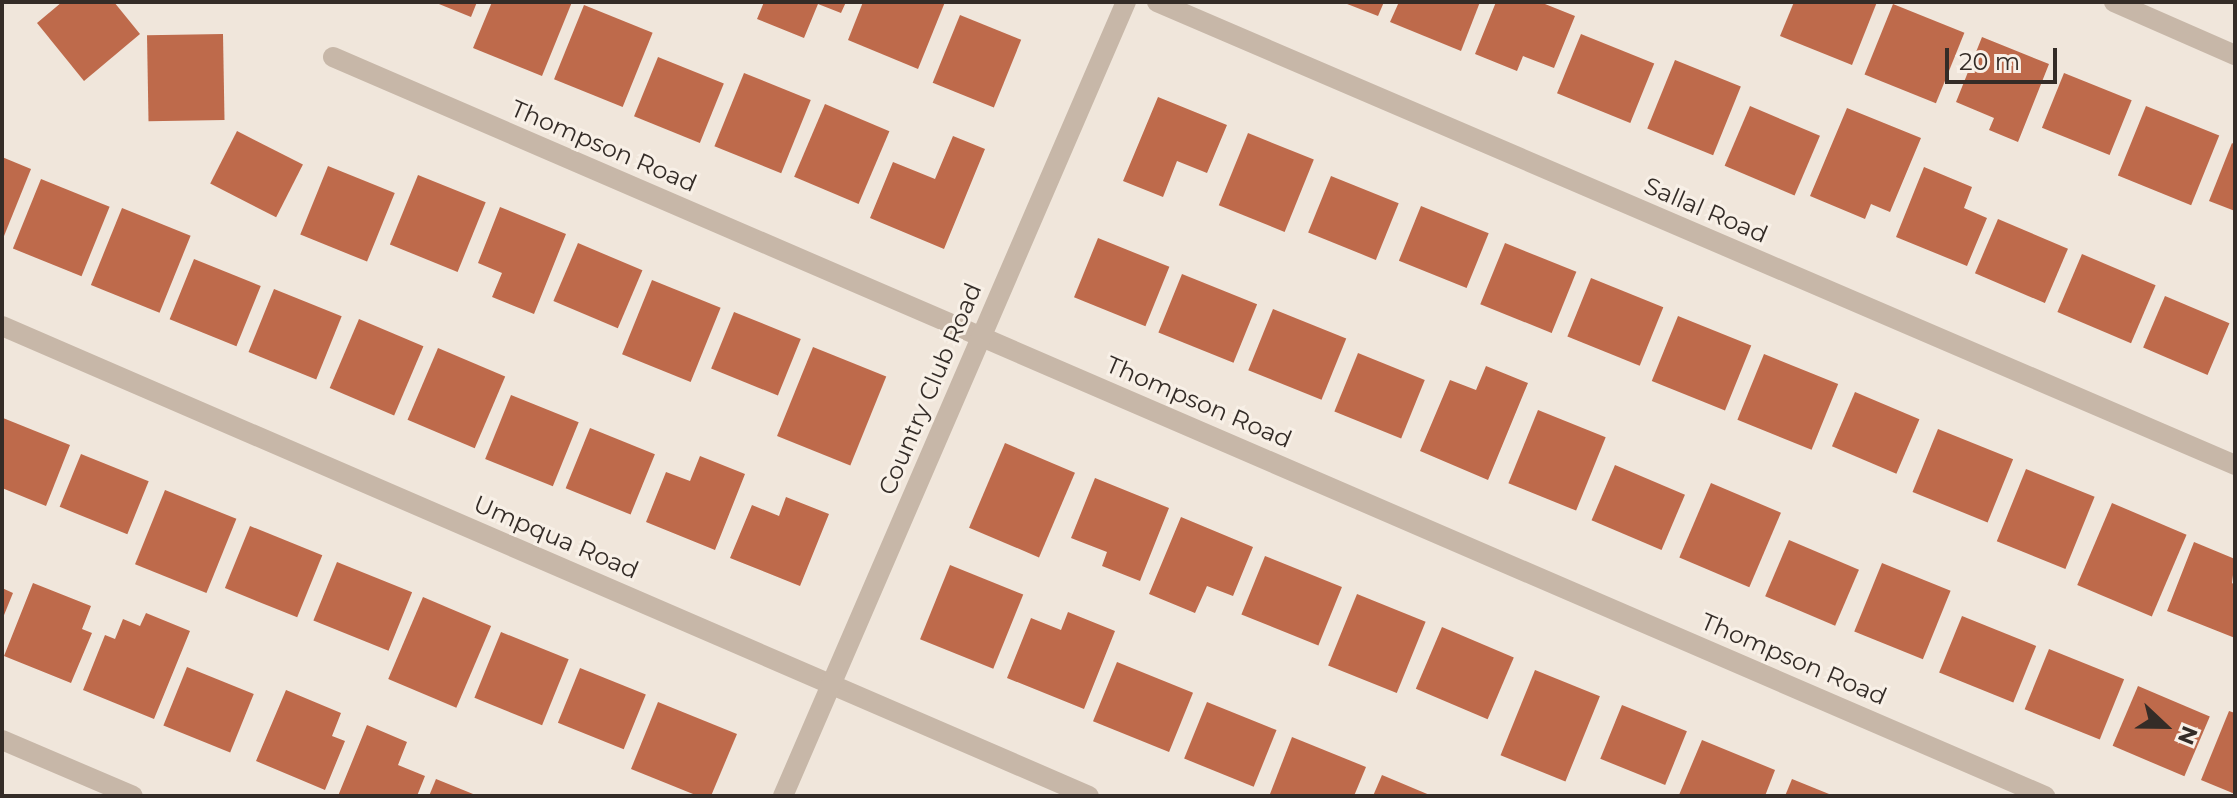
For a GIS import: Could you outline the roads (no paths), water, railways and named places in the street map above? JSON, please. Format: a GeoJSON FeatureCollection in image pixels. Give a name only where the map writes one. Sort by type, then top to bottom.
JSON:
{"type":"FeatureCollection","features":[{"type":"Feature","properties":{"kind":"street","name":"Country Club Road"},"geometry":{"type":"LineString","coordinates":[[783,796],[1126,2]]}},
{"type":"Feature","properties":{"kind":"street","name":"Sallal Road"},"geometry":{"type":"LineString","coordinates":[[1157,2],[2235,465]]}},
{"type":"Feature","properties":{"kind":"street"},"geometry":{"type":"LineString","coordinates":[[2114,2],[2235,55]]}},
{"type":"Feature","properties":{"kind":"street","name":"Thompson Road"},"geometry":{"type":"LineString","coordinates":[[333,57],[2045,796]]}},
{"type":"Feature","properties":{"kind":"street","name":"Umpqua Road"},"geometry":{"type":"LineString","coordinates":[[2,326],[1089,796]]}},
{"type":"Feature","properties":{"kind":"street"},"geometry":{"type":"LineString","coordinates":[[2,740],[133,796]]}}]}
